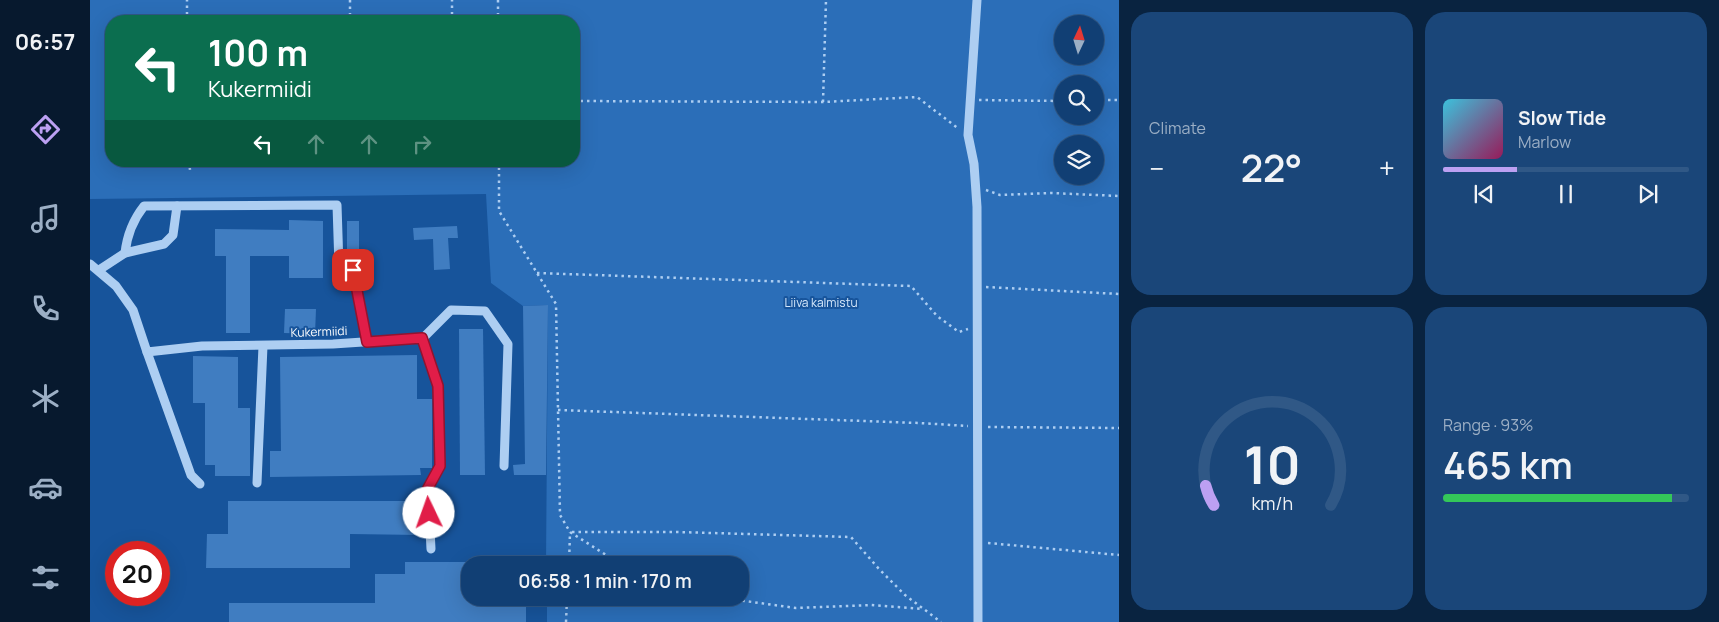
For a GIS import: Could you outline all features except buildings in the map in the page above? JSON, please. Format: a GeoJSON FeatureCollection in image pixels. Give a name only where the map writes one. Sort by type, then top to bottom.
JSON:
{"type":"FeatureCollection","features":[{"type":"Feature","properties":{"kind":"lane"},"geometry":{"type":"LineString","coordinates":[[977,0],[968,135],[974,164],[975,186],[978,622]]}},
{"type":"Feature","properties":{"kind":"lane"},"geometry":{"type":"LineString","coordinates":[[125,253],[127,236],[137,215],[144,206],[337,205],[339,266],[353,270],[367,342]]}},
{"type":"Feature","properties":{"kind":"lane"},"geometry":{"type":"LineString","coordinates":[[99,270],[125,253],[164,244],[173,235],[177,206]]}},
{"type":"Feature","properties":{"kind":"lane"},"geometry":{"type":"LineString","coordinates":[[90,264],[116,286],[132,310],[191,475],[200,484]]}},
{"type":"Feature","properties":{"kind":"lane"},"geometry":{"type":"LineString","coordinates":[[431,549],[428,488],[440,466],[438,386],[422,338],[451,310],[485,311],[508,344],[504,466]]}},
{"type":"Feature","properties":{"kind":"lane","name":"Kukermiidi"},"geometry":{"type":"LineString","coordinates":[[147,352],[202,346],[263,346],[422,338]]}},
{"type":"Feature","properties":{"kind":"lane"},"geometry":{"type":"LineString","coordinates":[[257,483],[263,346]]}},
{"type":"Feature","properties":{"kind":"path"},"geometry":{"type":"LineString","coordinates":[[187,0],[187,15]]}},
{"type":"Feature","properties":{"kind":"path"},"geometry":{"type":"LineString","coordinates":[[350,0],[350,15]]}},
{"type":"Feature","properties":{"kind":"path"},"geometry":{"type":"LineString","coordinates":[[452,0],[452,15]]}},
{"type":"Feature","properties":{"kind":"path"},"geometry":{"type":"LineString","coordinates":[[498,0],[498,15]]}},
{"type":"Feature","properties":{"kind":"path"},"geometry":{"type":"LineString","coordinates":[[823,102],[826,0]]}},
{"type":"Feature","properties":{"kind":"path"},"geometry":{"type":"LineString","coordinates":[[580,101],[823,102],[917,98],[968,135]]}},
{"type":"Feature","properties":{"kind":"path"},"geometry":{"type":"LineString","coordinates":[[971,100],[1054,101]]}},
{"type":"Feature","properties":{"kind":"path"},"geometry":{"type":"LineString","coordinates":[[1104,100],[1119,100]]}},
{"type":"Feature","properties":{"kind":"path"},"geometry":{"type":"LineString","coordinates":[[499,167],[499,211],[556,304],[560,515],[570,532],[608,556]]}},
{"type":"Feature","properties":{"kind":"path"},"geometry":{"type":"LineString","coordinates":[[975,186],[1000,195],[1051,193],[1119,196]]}},
{"type":"Feature","properties":{"kind":"path"},"geometry":{"type":"LineString","coordinates":[[537,273],[911,286],[937,316],[959,332],[977,326]]}},
{"type":"Feature","properties":{"kind":"path"},"geometry":{"type":"LineString","coordinates":[[977,286],[1119,294]]}},
{"type":"Feature","properties":{"kind":"path"},"geometry":{"type":"LineString","coordinates":[[558,410],[919,422],[977,427],[1119,428]]}},
{"type":"Feature","properties":{"kind":"path"},"geometry":{"type":"LineString","coordinates":[[569,556],[570,532]]}},
{"type":"Feature","properties":{"kind":"path"},"geometry":{"type":"LineString","coordinates":[[570,532],[678,532],[851,537],[905,595],[941,622]]}},
{"type":"Feature","properties":{"kind":"path"},"geometry":{"type":"LineString","coordinates":[[978,542],[1119,554]]}},
{"type":"Feature","properties":{"kind":"path"},"geometry":{"type":"LineString","coordinates":[[749,602],[796,608],[871,605],[924,609]]}},
{"type":"Feature","properties":{"kind":"path"},"geometry":{"type":"LineString","coordinates":[[566,622],[567,606]]}},
{"type":"Feature","properties":{"kind":"green space","name":"Liiva kalmistu"},"geometry":{"type":"Polygon","coordinates":[[[90,0],[1119,0],[1119,622],[547,622],[547,606],[749,606],[749,556],[546,556],[548,305],[523,306],[491,283],[486,194],[90,199],[90,0]]]}},
{"type":"Feature","properties":{"kind":"route"},"geometry":{"type":"LineString","coordinates":[[353,270],[367,342],[422,338],[438,386],[440,466],[428,488],[429,513]]}}]}
